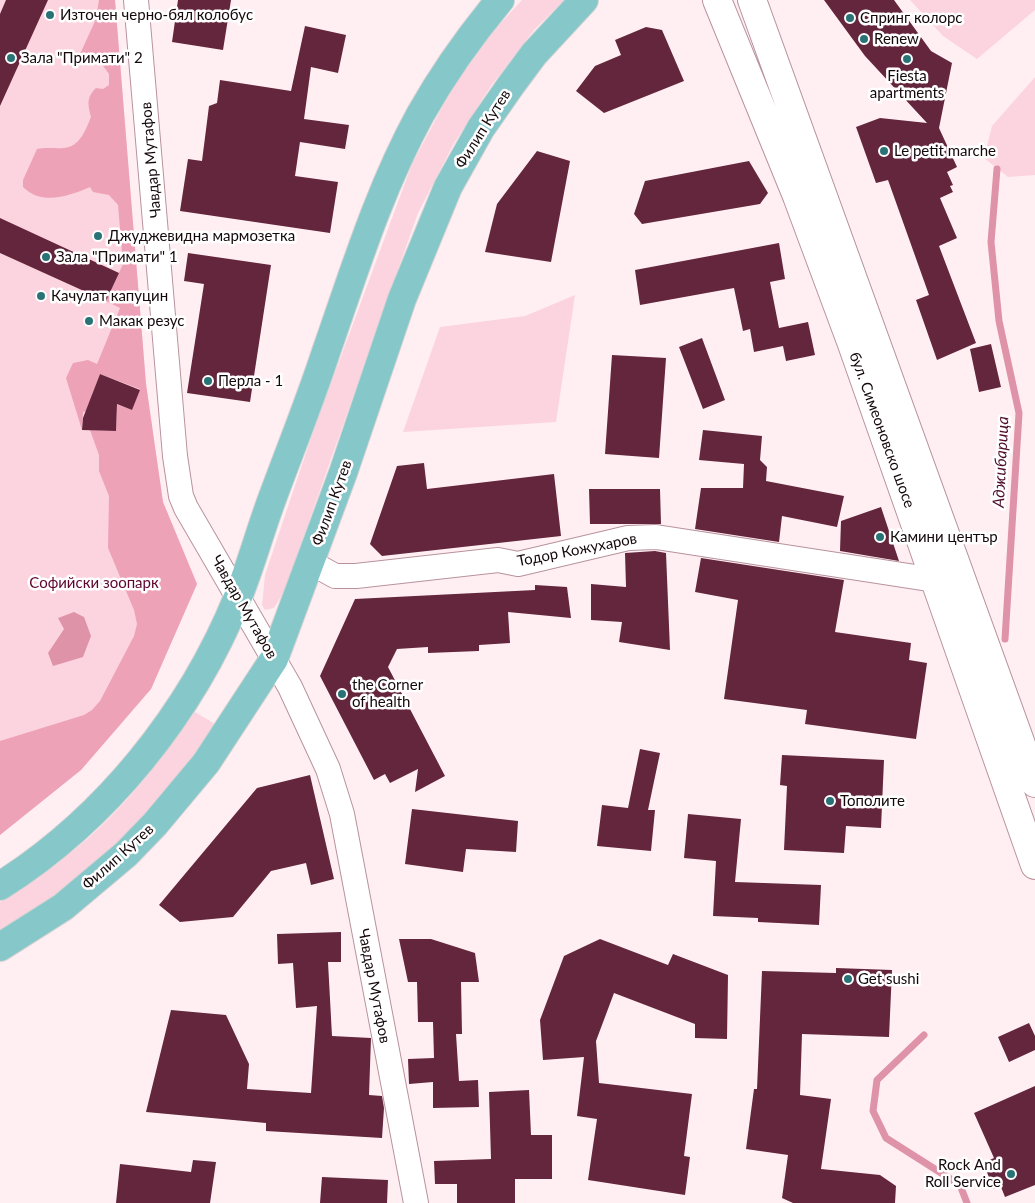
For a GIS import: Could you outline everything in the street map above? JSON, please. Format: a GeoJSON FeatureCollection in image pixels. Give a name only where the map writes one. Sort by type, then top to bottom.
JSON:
{"type":"FeatureCollection","features":[{"type":"Feature","properties":{"kind":"main road"},"geometry":{"type":"LineString","coordinates":[[0,886],[48,853],[75,830],[120,784],[144,755],[203,669],[238,597],[348,287],[397,162],[440,81],[500,0]]}},
{"type":"Feature","properties":{"kind":"main road","name":"Филип Кутев"},"geometry":{"type":"LineString","coordinates":[[0,947],[63,907],[126,854],[155,824],[206,763],[274,659],[402,299],[448,187],[481,128],[511,85],[534,54],[584,0]]}},
{"type":"Feature","properties":{"kind":"main road","name":"бул. Симеоновско шосе"},"geometry":{"type":"LineString","coordinates":[[717,0],[800,206],[935,580],[1035,865]]}},
{"type":"Feature","properties":{"kind":"main road","name":"бул. Симеоновско шосе"},"geometry":{"type":"LineString","coordinates":[[752,0],[1035,783]]}},
{"type":"Feature","properties":{"kind":"street","name":"Чавдар Мутафов"},"geometry":{"type":"LineString","coordinates":[[136,0],[178,479],[186,508],[274,659],[319,746],[328,769],[342,814],[416,1203]]}},
{"type":"Feature","properties":{"kind":"street","name":"Тодор Кожухаров"},"geometry":{"type":"LineString","coordinates":[[310,562],[335,576],[356,576],[498,560],[518,564],[628,538],[656,537],[935,580]]}},
{"type":"Feature","properties":{"kind":"green space","name":"Софийски зоопарк"},"geometry":{"type":"Polygon","coordinates":[[[0,0],[115,0],[146,384],[163,502],[197,584],[151,689],[81,770],[0,835],[0,0]]]}},
{"type":"Feature","properties":{"kind":"green space"},"geometry":{"type":"Polygon","coordinates":[[[522,0],[564,0],[534,30],[491,86],[453,145],[418,213],[284,592],[274,608],[265,610],[262,605],[265,575],[312,435],[412,164],[455,83],[485,40],[522,0]]]}},
{"type":"Feature","properties":{"kind":"green space"},"geometry":{"type":"Polygon","coordinates":[[[910,0],[1035,0],[1035,10],[977,59],[943,36],[910,0]]]}},
{"type":"Feature","properties":{"kind":"green space"},"geometry":{"type":"Polygon","coordinates":[[[1035,77],[1035,175],[1008,177],[984,158],[992,126],[1035,77]]]}},
{"type":"Feature","properties":{"kind":"green space"},"geometry":{"type":"Polygon","coordinates":[[[575,295],[556,422],[403,432],[440,327],[525,316],[575,295]]]}},
{"type":"Feature","properties":{"kind":"green space"},"geometry":{"type":"Polygon","coordinates":[[[195,712],[215,724],[195,754],[148,813],[91,867],[61,891],[31,913],[0,931],[0,902],[65,857],[101,826],[131,795],[195,712]]]}},
{"type":"Feature","properties":{"kind":"shaded area"},"geometry":{"type":"Polygon","coordinates":[[[99,0],[115,0],[146,384],[163,502],[197,584],[151,689],[81,770],[0,835],[0,741],[84,715],[92,710],[100,701],[134,636],[137,624],[134,610],[108,548],[109,496],[99,471],[99,455],[90,430],[116,431],[117,404],[132,410],[140,389],[100,374],[92,395],[116,404],[83,412],[82,430],[66,378],[73,363],[88,360],[97,364],[120,308],[106,301],[123,264],[118,205],[109,195],[93,192],[90,187],[65,196],[47,198],[30,193],[23,187],[23,180],[37,149],[70,147],[78,141],[91,117],[89,98],[96,88],[103,89],[109,85],[109,74],[101,63],[75,65],[96,19],[99,0]]]}},
{"type":"Feature","properties":{"kind":"shaded area"},"geometry":{"type":"Polygon","coordinates":[[[74,612],[84,617],[91,636],[83,657],[53,666],[48,653],[64,629],[58,618],[74,612]]]}},
{"type":"Feature","properties":{"kind":"building","name":"Зала \"Примати\" 2"},"geometry":{"type":"Polygon","coordinates":[[[6,0],[48,0],[0,106],[0,14],[6,0]]]}},
{"type":"Feature","properties":{"kind":"building"},"geometry":{"type":"Polygon","coordinates":[[[178,0],[231,0],[223,50],[172,42],[178,0]]]}},
{"type":"Feature","properties":{"kind":"building"},"geometry":{"type":"Polygon","coordinates":[[[824,0],[894,0],[931,51],[952,63],[939,128],[957,167],[947,172],[953,185],[950,186],[953,192],[940,198],[957,238],[939,246],[976,343],[937,360],[916,300],[929,295],[888,180],[876,183],[856,127],[880,118],[927,123],[865,56],[824,0]]]}},
{"type":"Feature","properties":{"kind":"building"},"geometry":{"type":"Polygon","coordinates":[[[305,26],[346,35],[338,73],[311,67],[304,119],[349,125],[345,149],[300,142],[295,176],[338,182],[330,233],[180,211],[188,159],[202,161],[209,106],[217,103],[220,80],[291,91],[305,26]]]}},
{"type":"Feature","properties":{"kind":"building"},"geometry":{"type":"Polygon","coordinates":[[[646,27],[662,30],[684,81],[604,113],[576,91],[595,66],[621,55],[615,40],[646,27]]]}},
{"type":"Feature","properties":{"kind":"building"},"geometry":{"type":"Polygon","coordinates":[[[537,151],[570,161],[551,262],[485,252],[497,204],[537,151]]]}},
{"type":"Feature","properties":{"kind":"building"},"geometry":{"type":"Polygon","coordinates":[[[749,161],[768,193],[760,204],[642,224],[634,214],[645,181],[749,161]]]}},
{"type":"Feature","properties":{"kind":"building","name":"Зала \"Примати\" 1"},"geometry":{"type":"Polygon","coordinates":[[[0,218],[119,273],[106,301],[0,253],[0,218]]]}},
{"type":"Feature","properties":{"kind":"building"},"geometry":{"type":"Polygon","coordinates":[[[779,243],[785,279],[770,282],[779,328],[808,322],[815,355],[786,361],[783,346],[754,352],[750,329],[743,331],[734,288],[640,305],[635,270],[779,243]]]}},
{"type":"Feature","properties":{"kind":"building"},"geometry":{"type":"Polygon","coordinates":[[[188,253],[271,265],[250,402],[187,393],[204,284],[184,281],[188,253]]]}},
{"type":"Feature","properties":{"kind":"building"},"geometry":{"type":"Polygon","coordinates":[[[702,338],[725,400],[703,409],[679,347],[702,338]]]}},
{"type":"Feature","properties":{"kind":"building"},"geometry":{"type":"Polygon","coordinates":[[[991,344],[1001,387],[979,392],[970,349],[991,344]]]}},
{"type":"Feature","properties":{"kind":"building"},"geometry":{"type":"Polygon","coordinates":[[[612,355],[666,358],[659,458],[605,454],[612,355]]]}},
{"type":"Feature","properties":{"kind":"building"},"geometry":{"type":"Polygon","coordinates":[[[100,374],[140,390],[132,410],[117,404],[116,431],[82,430],[83,418],[100,374]]]}},
{"type":"Feature","properties":{"kind":"building"},"geometry":{"type":"Polygon","coordinates":[[[703,430],[762,436],[760,460],[767,467],[766,481],[844,496],[837,527],[782,516],[779,542],[695,529],[701,488],[743,488],[744,464],[699,460],[703,430]]]}},
{"type":"Feature","properties":{"kind":"building"},"geometry":{"type":"Polygon","coordinates":[[[424,463],[427,489],[554,474],[561,536],[382,556],[370,544],[397,466],[424,463]]]}},
{"type":"Feature","properties":{"kind":"building"},"geometry":{"type":"Polygon","coordinates":[[[589,489],[660,489],[661,524],[590,524],[589,489]]]}},
{"type":"Feature","properties":{"kind":"building"},"geometry":{"type":"Polygon","coordinates":[[[881,507],[899,561],[840,551],[841,521],[881,507]]]}},
{"type":"Feature","properties":{"kind":"building"},"geometry":{"type":"Polygon","coordinates":[[[655,551],[666,553],[670,650],[619,642],[622,622],[591,620],[591,584],[626,587],[625,553],[655,551]]]}},
{"type":"Feature","properties":{"kind":"building"},"geometry":{"type":"Polygon","coordinates":[[[701,558],[844,580],[835,632],[911,643],[909,660],[927,663],[916,739],[805,724],[807,710],[724,699],[738,600],[695,592],[701,558]]]}},
{"type":"Feature","properties":{"kind":"building"},"geometry":{"type":"Polygon","coordinates":[[[535,585],[567,587],[571,618],[508,612],[510,643],[479,645],[479,651],[428,653],[428,647],[397,649],[388,667],[445,776],[415,792],[418,769],[390,783],[385,774],[374,780],[320,676],[355,599],[535,590],[535,585]]]}},
{"type":"Feature","properties":{"kind":"building"},"geometry":{"type":"Polygon","coordinates":[[[640,749],[660,753],[648,810],[655,810],[651,851],[597,846],[602,805],[628,808],[640,749]]]}},
{"type":"Feature","properties":{"kind":"building"},"geometry":{"type":"Polygon","coordinates":[[[782,755],[884,760],[881,828],[846,826],[844,853],[784,850],[787,786],[780,785],[782,755]]]}},
{"type":"Feature","properties":{"kind":"building"},"geometry":{"type":"Polygon","coordinates":[[[310,775],[334,879],[311,885],[306,863],[271,871],[233,917],[180,922],[159,905],[257,788],[310,775]]]}},
{"type":"Feature","properties":{"kind":"building"},"geometry":{"type":"Polygon","coordinates":[[[412,809],[518,821],[516,852],[466,849],[463,872],[405,864],[412,809]]]}},
{"type":"Feature","properties":{"kind":"building"},"geometry":{"type":"Polygon","coordinates":[[[688,814],[741,819],[735,882],[821,885],[819,925],[758,922],[758,918],[713,916],[716,861],[684,858],[688,814]]]}},
{"type":"Feature","properties":{"kind":"building"},"geometry":{"type":"Polygon","coordinates":[[[341,932],[341,962],[328,962],[332,1036],[371,1038],[369,1095],[382,1096],[384,1108],[382,1138],[266,1131],[266,1123],[146,1112],[171,1010],[226,1015],[249,1064],[247,1089],[311,1093],[317,1006],[296,1008],[293,963],[278,964],[277,934],[341,932]]]}},
{"type":"Feature","properties":{"kind":"building"},"geometry":{"type":"Polygon","coordinates":[[[399,939],[431,939],[475,953],[479,982],[461,982],[462,1034],[456,1034],[459,1081],[478,1080],[479,1107],[433,1108],[433,1082],[409,1084],[408,1059],[434,1058],[433,1022],[418,1022],[417,982],[408,982],[399,939]]]}},
{"type":"Feature","properties":{"kind":"building"},"geometry":{"type":"Polygon","coordinates":[[[600,939],[668,965],[673,954],[728,975],[727,1039],[695,1038],[695,1024],[614,993],[596,1041],[599,1083],[692,1094],[684,1156],[690,1157],[685,1195],[588,1180],[597,1119],[577,1116],[584,1057],[543,1060],[540,1020],[564,956],[600,939]]]}},
{"type":"Feature","properties":{"kind":"building"},"geometry":{"type":"Polygon","coordinates":[[[836,968],[892,970],[889,1037],[802,1034],[800,1095],[831,1099],[821,1169],[880,1175],[896,1186],[895,1203],[793,1203],[782,1198],[788,1155],[746,1149],[754,1089],[757,1089],[762,971],[836,973],[836,968]]]}},
{"type":"Feature","properties":{"kind":"building"},"geometry":{"type":"Polygon","coordinates":[[[1029,1023],[1035,1036],[1035,1050],[1009,1062],[998,1037],[1029,1023]]]}},
{"type":"Feature","properties":{"kind":"building"},"geometry":{"type":"Polygon","coordinates":[[[1035,1086],[1035,1185],[1005,1197],[1001,1187],[994,1189],[983,1163],[994,1158],[974,1113],[1035,1086]]]}},
{"type":"Feature","properties":{"kind":"building"},"geometry":{"type":"Polygon","coordinates":[[[529,1090],[531,1135],[552,1135],[552,1179],[515,1179],[515,1203],[457,1203],[457,1184],[435,1184],[434,1161],[491,1159],[489,1092],[529,1090]]]}},
{"type":"Feature","properties":{"kind":"building"},"geometry":{"type":"Polygon","coordinates":[[[193,1160],[216,1162],[210,1203],[116,1203],[120,1164],[191,1172],[193,1160]]]}},
{"type":"Feature","properties":{"kind":"building"},"geometry":{"type":"Polygon","coordinates":[[[322,1177],[388,1180],[387,1203],[320,1203],[322,1177]]]}},
{"type":"Feature","properties":{"kind":"waterway","name":"Аджибарица"},"geometry":{"type":"LineString","coordinates":[[997,169],[991,242],[999,321],[1019,413],[1005,639]]}},
{"type":"Feature","properties":{"kind":"waterway","name":"Аджибарица"},"geometry":{"type":"LineString","coordinates":[[924,1035],[877,1080],[873,1111],[886,1138],[960,1185],[967,1203]]}},
{"type":"Feature","properties":{"kind":"place","name":"Източен черно-бял колобус"},"geometry":{"type":"Point","coordinates":[50,15]}},
{"type":"Feature","properties":{"kind":"place","name":"Спринг колорс"},"geometry":{"type":"Point","coordinates":[850,18]}},
{"type":"Feature","properties":{"kind":"place","name":"Renew"},"geometry":{"type":"Point","coordinates":[864,39]}},
{"type":"Feature","properties":{"kind":"place","name":"Зала \"Примати\" 2"},"geometry":{"type":"Point","coordinates":[11,58]}},
{"type":"Feature","properties":{"kind":"place","name":"Fiesta apartments"},"geometry":{"type":"Point","coordinates":[907,59]}},
{"type":"Feature","properties":{"kind":"place","name":"Le petit marche"},"geometry":{"type":"Point","coordinates":[884,151]}},
{"type":"Feature","properties":{"kind":"place","name":"Джуджевидна мармозетка"},"geometry":{"type":"Point","coordinates":[98,236]}},
{"type":"Feature","properties":{"kind":"place","name":"Зала \"Примати\" 1"},"geometry":{"type":"Point","coordinates":[46,257]}},
{"type":"Feature","properties":{"kind":"place","name":"Качулат капуцин"},"geometry":{"type":"Point","coordinates":[41,296]}},
{"type":"Feature","properties":{"kind":"place","name":"Макак резус"},"geometry":{"type":"Point","coordinates":[89,321]}},
{"type":"Feature","properties":{"kind":"place","name":"Перла - 1"},"geometry":{"type":"Point","coordinates":[208,381]}},
{"type":"Feature","properties":{"kind":"place","name":"Камини център"},"geometry":{"type":"Point","coordinates":[880,537]}},
{"type":"Feature","properties":{"kind":"place","name":"the Corner of health"},"geometry":{"type":"Point","coordinates":[342,694]}},
{"type":"Feature","properties":{"kind":"place","name":"Тополите"},"geometry":{"type":"Point","coordinates":[830,801]}},
{"type":"Feature","properties":{"kind":"place","name":"Get sushi"},"geometry":{"type":"Point","coordinates":[848,979]}},
{"type":"Feature","properties":{"kind":"place","name":"Rock And Roll Service"},"geometry":{"type":"Point","coordinates":[1011,1174]}}]}
